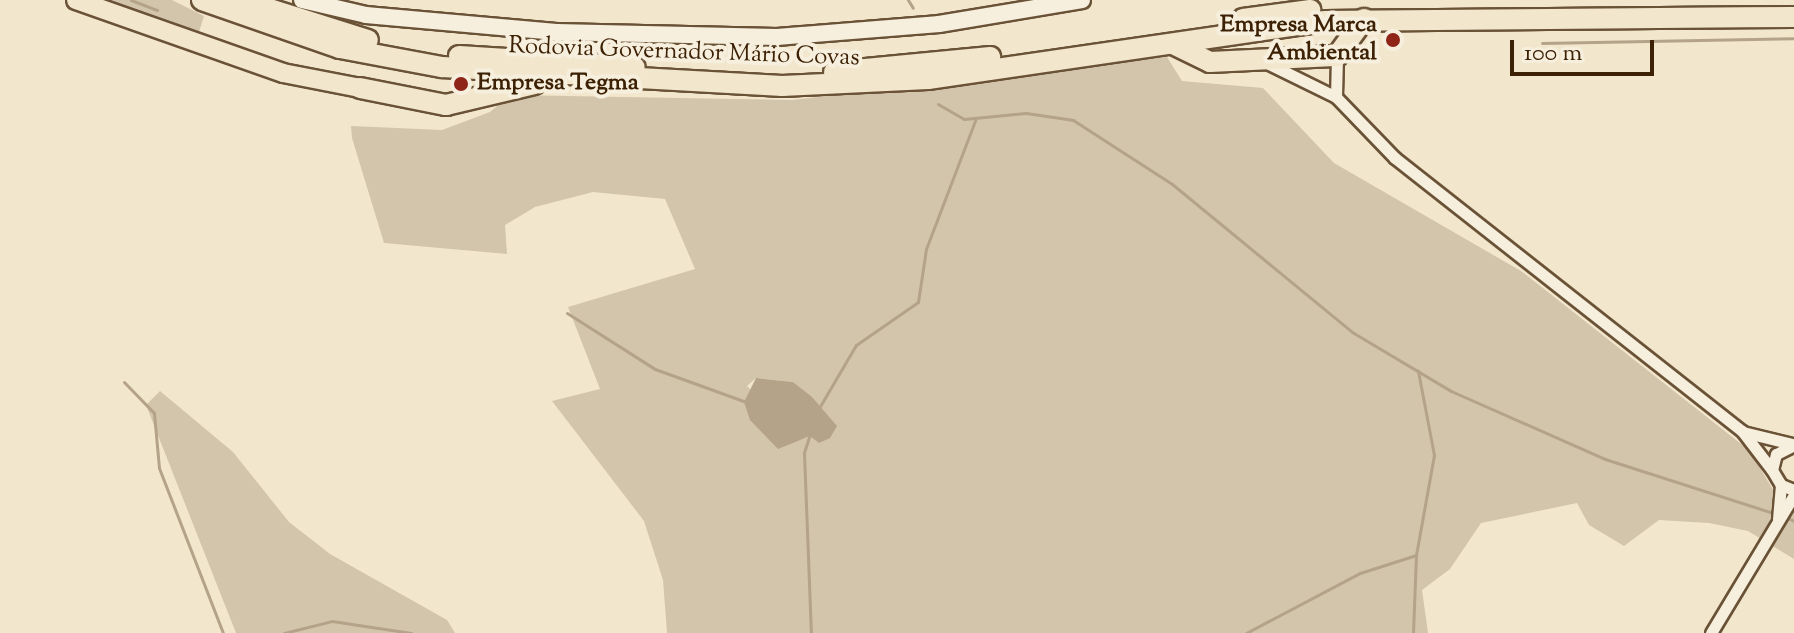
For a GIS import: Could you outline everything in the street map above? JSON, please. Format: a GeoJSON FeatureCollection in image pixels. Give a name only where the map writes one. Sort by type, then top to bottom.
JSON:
{"type":"FeatureCollection","features":[{"type":"Feature","properties":{"kind":"highway","name":"Rodovia Governador Mário Covas"},"geometry":{"type":"LineString","coordinates":[[202,0],[371,53],[491,74],[879,85],[1364,19],[1794,17]]}},
{"type":"Feature","properties":{"kind":"highway","name":"Rodovia Governador Mário Covas"},"geometry":{"type":"LineString","coordinates":[[241,0],[344,34],[450,55],[789,74],[938,64],[1366,5],[1794,4]]}},
{"type":"Feature","properties":{"kind":"highway"},"geometry":{"type":"LineString","coordinates":[[1173,44],[1210,62],[1337,56],[1364,19]]}},
{"type":"Feature","properties":{"kind":"highway"},"geometry":{"type":"LineString","coordinates":[[360,88],[378,71],[371,53]]}},
{"type":"Feature","properties":{"kind":"highway"},"geometry":{"type":"LineString","coordinates":[[360,88],[446,105],[586,79]]}},
{"type":"Feature","properties":{"kind":"main road"},"geometry":{"type":"LineString","coordinates":[[76,0],[283,73],[360,88]]}},
{"type":"Feature","properties":{"kind":"street"},"geometry":{"type":"LineString","coordinates":[[302,0],[366,15],[556,32],[777,37],[939,24],[1082,0]]}},
{"type":"Feature","properties":{"kind":"street"},"geometry":{"type":"LineString","coordinates":[[1336,97],[1337,56]]}},
{"type":"Feature","properties":{"kind":"street"},"geometry":{"type":"LineString","coordinates":[[1262,61],[1336,97],[1415,175],[1742,431],[1781,485],[1794,492],[1711,633]]}},
{"type":"Feature","properties":{"kind":"street"},"geometry":{"type":"LineString","coordinates":[[1742,431],[1794,445]]}},
{"type":"Feature","properties":{"kind":"street"},"geometry":{"type":"LineString","coordinates":[[1772,470],[1776,454],[1794,445]]}},
{"type":"Feature","properties":{"kind":"street"},"geometry":{"type":"LineString","coordinates":[[1778,520],[1781,485]]}},
{"type":"Feature","properties":{"kind":"shaded area"},"geometry":{"type":"Polygon","coordinates":[[[82,0],[172,0],[204,16],[198,35],[82,0]]]}},
{"type":"Feature","properties":{"kind":"shaded area"},"geometry":{"type":"Polygon","coordinates":[[[1167,57],[1182,81],[1263,88],[1334,163],[1521,271],[1750,451],[1786,512],[1794,511],[1794,559],[1748,531],[1709,523],[1659,520],[1624,546],[1589,525],[1577,503],[1481,523],[1450,569],[1422,590],[1428,633],[667,633],[663,580],[644,521],[552,401],[600,389],[568,307],[695,269],[665,199],[593,192],[535,207],[505,225],[507,254],[384,243],[351,126],[442,130],[490,112],[511,95],[792,100],[1167,57]],[[756,378],[747,386],[800,440],[810,436],[824,416],[793,382],[756,378]]]}},
{"type":"Feature","properties":{"kind":"shaded area"},"geometry":{"type":"Polygon","coordinates":[[[756,378],[793,382],[812,397],[837,426],[830,438],[819,443],[810,436],[778,449],[750,420],[744,402],[756,378]]]}},
{"type":"Feature","properties":{"kind":"shaded area"},"geometry":{"type":"Polygon","coordinates":[[[160,391],[233,452],[289,522],[330,554],[447,620],[455,633],[236,633],[146,405],[160,391]]]}},
{"type":"Feature","properties":{"kind":"waterway"},"geometry":{"type":"LineString","coordinates":[[131,0],[157,10]]}},
{"type":"Feature","properties":{"kind":"waterway"},"geometry":{"type":"LineString","coordinates":[[908,0],[913,8]]}},
{"type":"Feature","properties":{"kind":"waterway"},"geometry":{"type":"LineString","coordinates":[[1542,43],[1794,38]]}},
{"type":"Feature","properties":{"kind":"waterway"},"geometry":{"type":"LineString","coordinates":[[938,104],[964,119],[1026,113],[1073,120],[1172,184],[1352,332],[1451,391],[1605,459],[1776,514]]}},
{"type":"Feature","properties":{"kind":"waterway"},"geometry":{"type":"LineString","coordinates":[[819,408],[856,345],[918,302],[926,249],[976,118]]}},
{"type":"Feature","properties":{"kind":"waterway"},"geometry":{"type":"LineString","coordinates":[[567,313],[655,369],[746,402]]}},
{"type":"Feature","properties":{"kind":"waterway"},"geometry":{"type":"LineString","coordinates":[[1413,633],[1416,555],[1434,455],[1418,371]]}},
{"type":"Feature","properties":{"kind":"waterway"},"geometry":{"type":"LineString","coordinates":[[124,382],[154,413],[159,468],[223,633]]}},
{"type":"Feature","properties":{"kind":"waterway"},"geometry":{"type":"LineString","coordinates":[[810,434],[804,453],[811,633]]}},
{"type":"Feature","properties":{"kind":"waterway"},"geometry":{"type":"LineString","coordinates":[[1783,516],[1794,521]]}},
{"type":"Feature","properties":{"kind":"waterway"},"geometry":{"type":"LineString","coordinates":[[1246,633],[1360,573],[1416,555]]}},
{"type":"Feature","properties":{"kind":"waterway"},"geometry":{"type":"LineString","coordinates":[[284,633],[332,621],[411,633]]}},
{"type":"Feature","properties":{"kind":"place","name":"Empresa Marca Ambiental"},"geometry":{"type":"Point","coordinates":[1393,40]}},
{"type":"Feature","properties":{"kind":"place","name":"Empresa Tegma"},"geometry":{"type":"Point","coordinates":[461,84]}}]}
